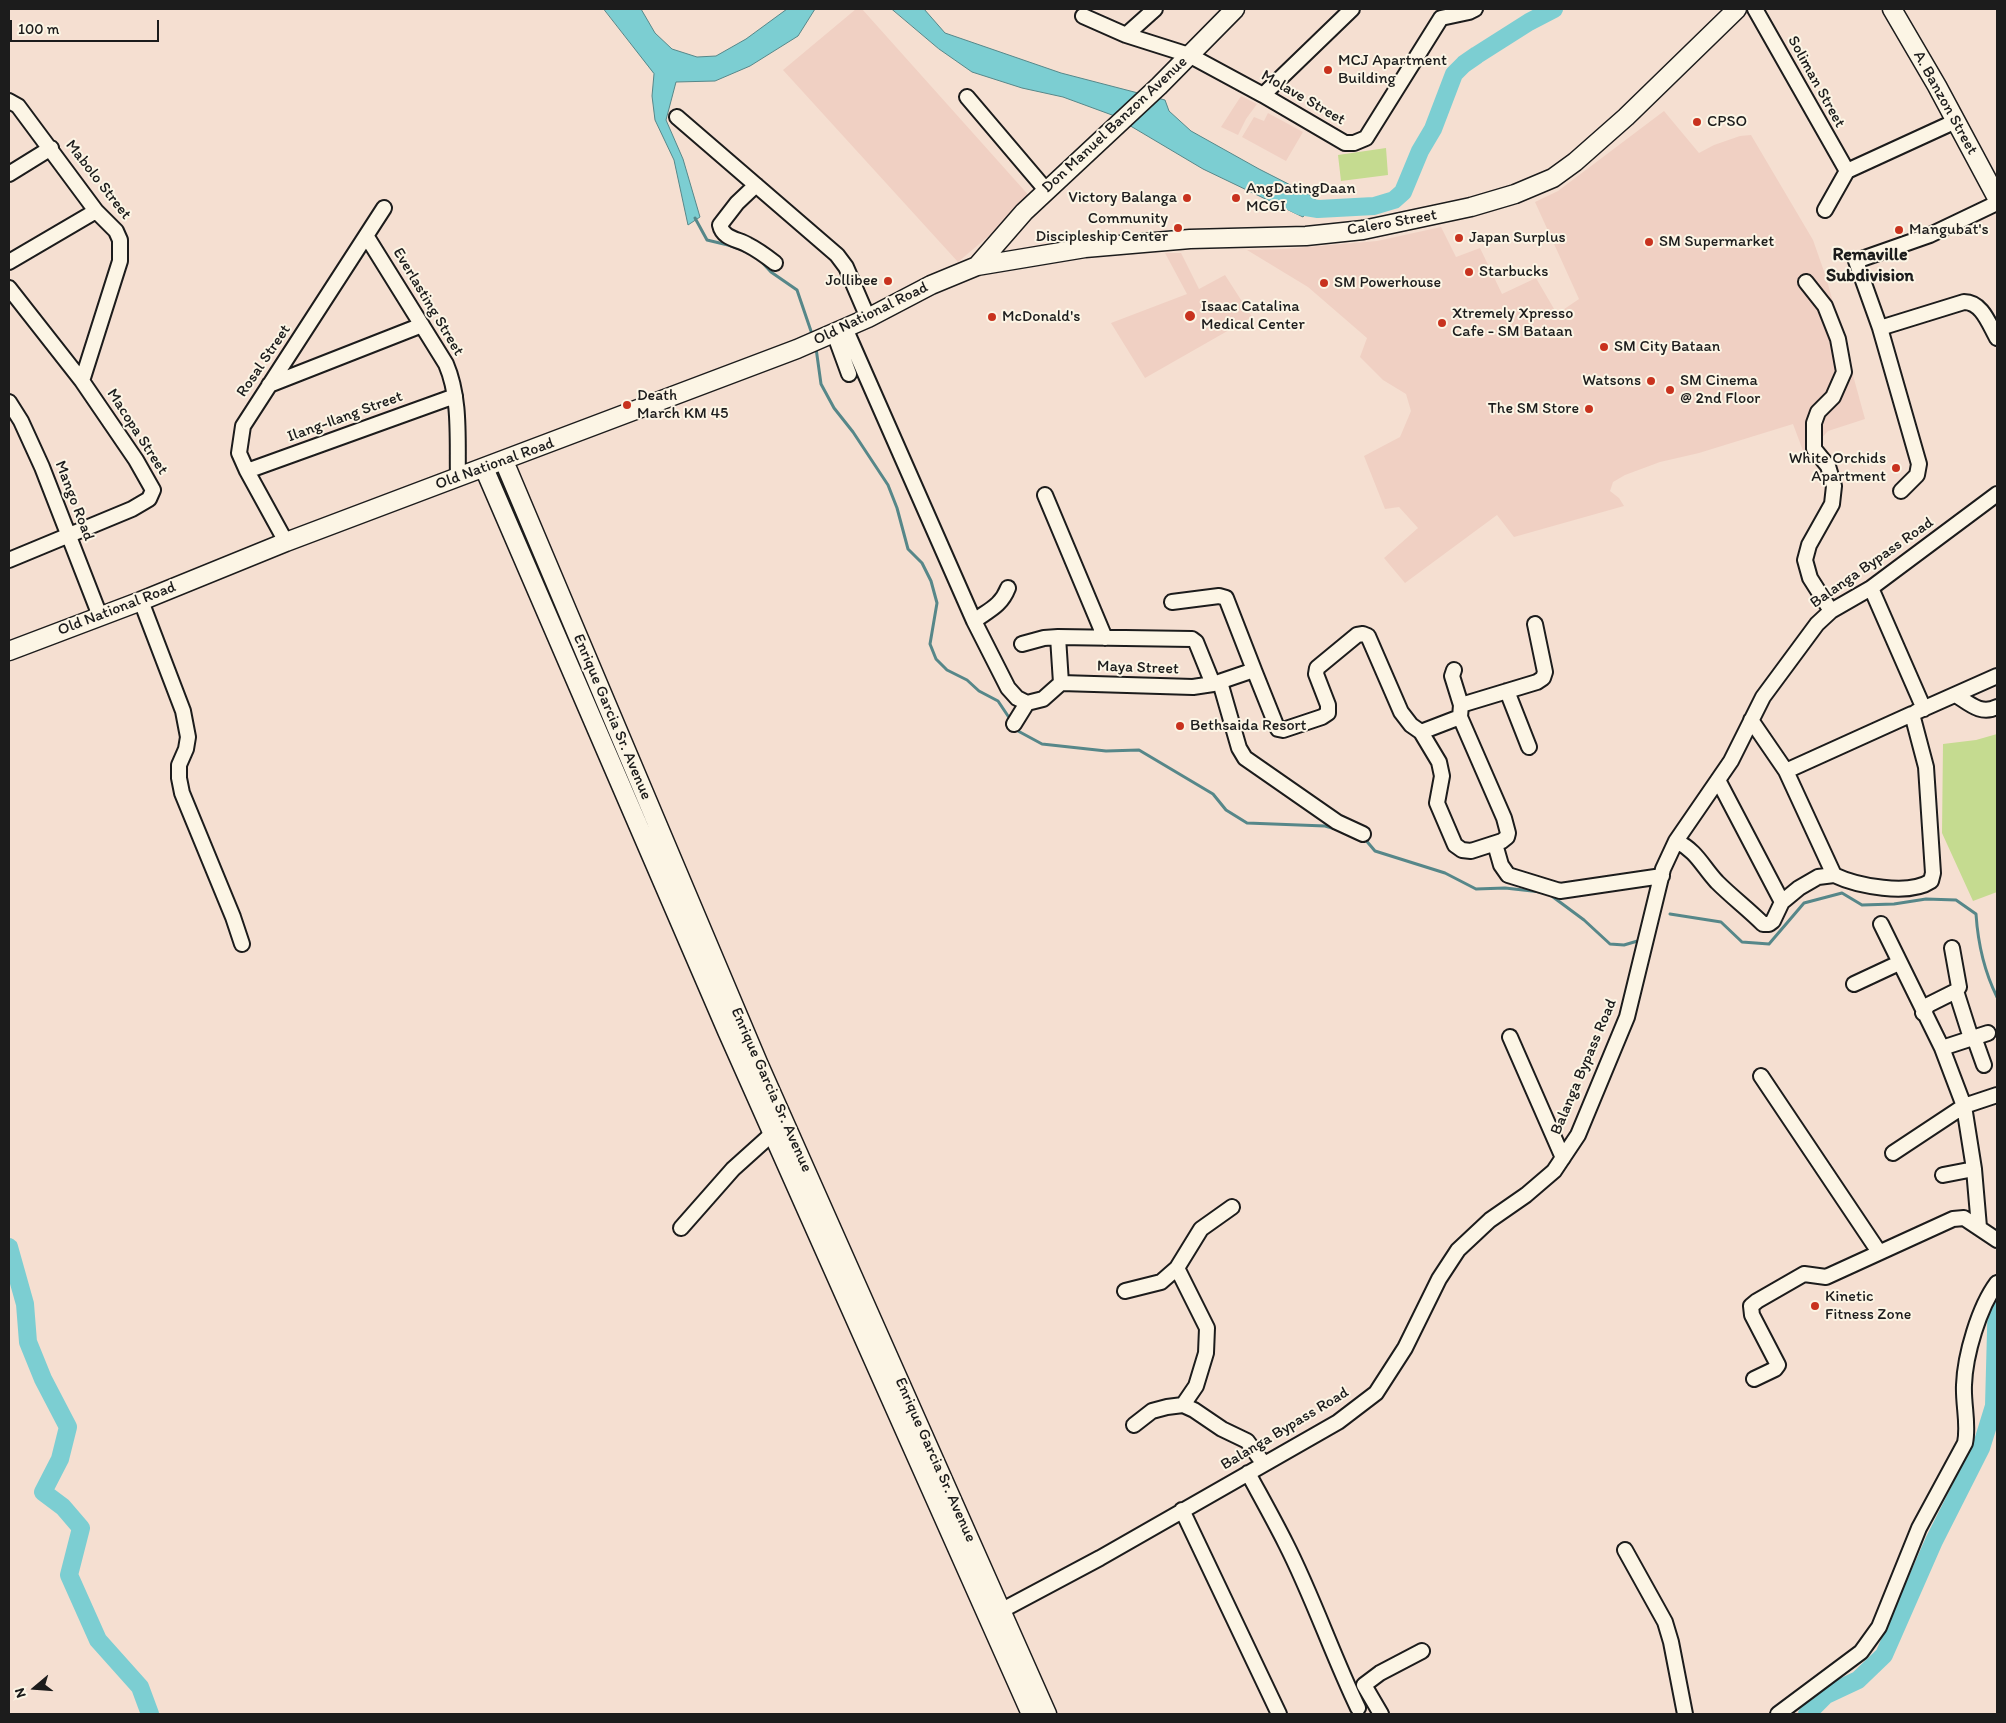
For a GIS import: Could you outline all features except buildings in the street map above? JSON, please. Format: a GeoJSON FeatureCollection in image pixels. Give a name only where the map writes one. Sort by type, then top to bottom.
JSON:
{"type":"FeatureCollection","features":[{"type":"Feature","properties":{"kind":"main road","name":"Don Manuel Banzon Avenue"},"geometry":{"type":"LineString","coordinates":[[977,266],[1021,215],[1046,190],[1121,123],[1235,9]]}},
{"type":"Feature","properties":{"kind":"main road","name":"Calero Street"},"geometry":{"type":"LineString","coordinates":[[977,266],[1085,248],[1190,238],[1306,236],[1363,230],[1471,207],[1515,194],[1553,178],[1582,156],[1626,117],[1736,9]]}},
{"type":"Feature","properties":{"kind":"main road","name":"A. Banzon Street"},"geometry":{"type":"LineString","coordinates":[[1892,9],[1956,121],[1997,198]]}},
{"type":"Feature","properties":{"kind":"main road","name":"Old National Road"},"geometry":{"type":"LineString","coordinates":[[9,651],[286,542],[504,461],[828,336],[868,318],[931,285],[977,266]]}},
{"type":"Feature","properties":{"kind":"main road","name":"Enrique Garcia Sr. Avenue"},"geometry":{"type":"LineString","coordinates":[[504,461],[753,1069],[773,1133],[995,1614],[1047,1714]]}},
{"type":"Feature","properties":{"kind":"main road","name":"Enrique Garcia Sr. Avenue"},"geometry":{"type":"LineString","coordinates":[[484,468],[995,1614],[1031,1714]]}},
{"type":"Feature","properties":{"kind":"street"},"geometry":{"type":"LineString","coordinates":[[1126,35],[1155,9]]}},
{"type":"Feature","properties":{"kind":"street"},"geometry":{"type":"LineString","coordinates":[[1263,94],[1352,9]]}},
{"type":"Feature","properties":{"kind":"street"},"geometry":{"type":"LineString","coordinates":[[1437,13],[1469,12],[1475,9]]}},
{"type":"Feature","properties":{"kind":"street","name":"Soliman Street"},"geometry":{"type":"LineString","coordinates":[[1755,9],[1847,171]]}},
{"type":"Feature","properties":{"kind":"street","name":"Molave Street"},"geometry":{"type":"LineString","coordinates":[[1082,16],[1126,35],[1189,55],[1263,94],[1344,142],[1354,144],[1366,138],[1437,13]]}},
{"type":"Feature","properties":{"kind":"street"},"geometry":{"type":"LineString","coordinates":[[967,96],[1046,190]]}},
{"type":"Feature","properties":{"kind":"street","name":"Mabolo Street"},"geometry":{"type":"LineString","coordinates":[[9,101],[18,106],[96,211],[116,231],[121,250],[120,261],[82,381]]}},
{"type":"Feature","properties":{"kind":"street"},"geometry":{"type":"LineString","coordinates":[[677,117],[836,254],[846,267],[868,318]]}},
{"type":"Feature","properties":{"kind":"street"},"geometry":{"type":"LineString","coordinates":[[1825,210],[1847,171],[1956,121]]}},
{"type":"Feature","properties":{"kind":"street"},"geometry":{"type":"LineString","coordinates":[[9,174],[51,148]]}},
{"type":"Feature","properties":{"kind":"street"},"geometry":{"type":"LineString","coordinates":[[756,185],[737,203],[720,226],[721,230],[731,238],[747,244],[775,263]]}},
{"type":"Feature","properties":{"kind":"street"},"geometry":{"type":"LineString","coordinates":[[1901,491],[1917,474],[1919,464],[1880,328],[1856,261],[1930,235],[1997,203]]}},
{"type":"Feature","properties":{"kind":"street","name":"Rosal Street"},"geometry":{"type":"LineString","coordinates":[[286,542],[247,472],[239,453],[243,426],[384,208]]}},
{"type":"Feature","properties":{"kind":"street"},"geometry":{"type":"LineString","coordinates":[[9,262],[96,211]]}},
{"type":"Feature","properties":{"kind":"street","name":"Everlasting Street"},"geometry":{"type":"LineString","coordinates":[[367,236],[451,374],[455,396],[458,478]]}},
{"type":"Feature","properties":{"kind":"street"},"geometry":{"type":"LineString","coordinates":[[1806,282],[1825,306],[1838,338],[1844,372],[1833,397],[1818,412],[1814,423],[1814,449],[1828,466],[1834,486],[1832,504],[1809,545],[1805,560],[1810,578],[1831,611]]}},
{"type":"Feature","properties":{"kind":"street","name":"Macopa Street"},"geometry":{"type":"LineString","coordinates":[[9,288],[82,381],[136,460],[153,490],[149,499],[132,509],[9,560]]}},
{"type":"Feature","properties":{"kind":"street"},"geometry":{"type":"LineString","coordinates":[[1880,328],[1964,302],[1971,302],[1978,306],[1997,338]]}},
{"type":"Feature","properties":{"kind":"street"},"geometry":{"type":"LineString","coordinates":[[269,385],[422,326]]}},
{"type":"Feature","properties":{"kind":"street"},"geometry":{"type":"LineString","coordinates":[[828,336],[849,374]]}},
{"type":"Feature","properties":{"kind":"street"},"geometry":{"type":"LineString","coordinates":[[828,336],[1008,688],[1017,698],[1027,703],[1043,699],[1061,683],[1058,637]]}},
{"type":"Feature","properties":{"kind":"street","name":"Ilang-Ilang Street"},"geometry":{"type":"LineString","coordinates":[[247,472],[455,396]]}},
{"type":"Feature","properties":{"kind":"street","name":"Mango Road"},"geometry":{"type":"LineString","coordinates":[[9,402],[21,421],[42,466],[100,616]]}},
{"type":"Feature","properties":{"kind":"street","name":"Balanga Bypass Road"},"geometry":{"type":"LineString","coordinates":[[995,1614],[1100,1558],[1338,1422],[1376,1393],[1406,1348],[1439,1279],[1458,1250],[1490,1220],[1526,1195],[1554,1171],[1578,1135],[1627,1017],[1663,869],[1676,841],[1731,761],[1763,697],[1776,678],[1817,624],[1831,611],[1871,588],[1997,494]]}},
{"type":"Feature","properties":{"kind":"street"},"geometry":{"type":"LineString","coordinates":[[1044,495],[1104,638]]}},
{"type":"Feature","properties":{"kind":"street"},"geometry":{"type":"LineString","coordinates":[[974,621],[1000,603],[1004,599],[1008,588]]}},
{"type":"Feature","properties":{"kind":"street"},"geometry":{"type":"LineString","coordinates":[[1676,841],[1689,847],[1736,901],[1763,924],[1769,924],[1773,921],[1782,902],[1810,880],[1818,877],[1834,874],[1888,889],[1918,888],[1931,881],[1933,873],[1926,767],[1918,711],[1871,588]]}},
{"type":"Feature","properties":{"kind":"street"},"geometry":{"type":"LineString","coordinates":[[1172,602],[1219,596],[1226,598],[1276,725],[1278,729],[1283,730],[1322,717],[1328,713],[1328,705],[1316,674],[1317,668],[1357,635],[1363,634],[1368,636],[1401,712],[1411,726],[1421,732],[1438,762],[1442,776],[1437,803],[1455,845],[1462,850],[1472,852],[1495,844],[1507,837],[1507,828],[1460,711],[1452,676],[1454,670]]}},
{"type":"Feature","properties":{"kind":"street"},"geometry":{"type":"LineString","coordinates":[[140,601],[183,711],[188,737],[179,765],[182,794],[233,917],[242,944]]}},
{"type":"Feature","properties":{"kind":"street"},"geometry":{"type":"LineString","coordinates":[[1421,732],[1460,711],[1507,691],[1537,682],[1543,678],[1544,666],[1535,624]]}},
{"type":"Feature","properties":{"kind":"street"},"geometry":{"type":"LineString","coordinates":[[1022,644],[1044,638],[1058,637],[1192,639],[1196,642],[1217,683],[1239,748],[1245,758],[1337,822],[1363,834]]}},
{"type":"Feature","properties":{"kind":"street","name":"Maya Street"},"geometry":{"type":"LineString","coordinates":[[1061,683],[1193,687],[1217,683],[1254,670]]}},
{"type":"Feature","properties":{"kind":"street"},"geometry":{"type":"LineString","coordinates":[[1786,771],[1997,676]]}},
{"type":"Feature","properties":{"kind":"street"},"geometry":{"type":"LineString","coordinates":[[1507,691],[1529,746]]}},
{"type":"Feature","properties":{"kind":"street"},"geometry":{"type":"LineString","coordinates":[[1956,695],[1977,709],[1985,711],[1997,708]]}},
{"type":"Feature","properties":{"kind":"street"},"geometry":{"type":"LineString","coordinates":[[1014,724],[1027,703]]}},
{"type":"Feature","properties":{"kind":"street"},"geometry":{"type":"LineString","coordinates":[[1751,720],[1786,771],[1834,874]]}},
{"type":"Feature","properties":{"kind":"street"},"geometry":{"type":"LineString","coordinates":[[1718,780],[1782,902]]}},
{"type":"Feature","properties":{"kind":"street"},"geometry":{"type":"LineString","coordinates":[[1495,844],[1501,865],[1508,875],[1560,891],[1662,876]]}},
{"type":"Feature","properties":{"kind":"street"},"geometry":{"type":"LineString","coordinates":[[1881,924],[1923,1013],[1942,1048],[1964,1106],[1974,1169],[1979,1226]]}},
{"type":"Feature","properties":{"kind":"street"},"geometry":{"type":"LineString","coordinates":[[1952,948],[1958,987],[1956,991],[1978,1036],[1984,1065]]}},
{"type":"Feature","properties":{"kind":"street"},"geometry":{"type":"LineString","coordinates":[[1854,984],[1899,963]]}},
{"type":"Feature","properties":{"kind":"street"},"geometry":{"type":"LineString","coordinates":[[1923,1013],[1928,1005],[1956,991]]}},
{"type":"Feature","properties":{"kind":"street"},"geometry":{"type":"LineString","coordinates":[[1942,1048],[1978,1036]]}},
{"type":"Feature","properties":{"kind":"street"},"geometry":{"type":"LineString","coordinates":[[1510,1037],[1562,1158]]}},
{"type":"Feature","properties":{"kind":"street"},"geometry":{"type":"LineString","coordinates":[[1761,1076],[1879,1252]]}},
{"type":"Feature","properties":{"kind":"street"},"geometry":{"type":"LineString","coordinates":[[1893,1153],[1964,1106],[1997,1095]]}},
{"type":"Feature","properties":{"kind":"street"},"geometry":{"type":"LineString","coordinates":[[681,1228],[733,1169],[773,1133]]}},
{"type":"Feature","properties":{"kind":"street"},"geometry":{"type":"LineString","coordinates":[[1944,1175],[1974,1169]]}},
{"type":"Feature","properties":{"kind":"street"},"geometry":{"type":"LineString","coordinates":[[1125,1291],[1160,1282],[1177,1268],[1201,1229],[1232,1207]]}},
{"type":"Feature","properties":{"kind":"street"},"geometry":{"type":"LineString","coordinates":[[1754,1380],[1775,1369],[1778,1365],[1752,1314],[1752,1306],[1757,1301],[1804,1274],[1808,1273],[1818,1277],[1826,1277],[1953,1219],[1964,1218],[1979,1226],[1997,1240]]}},
{"type":"Feature","properties":{"kind":"street"},"geometry":{"type":"LineString","coordinates":[[1177,1268],[1207,1328],[1204,1361],[1196,1386],[1183,1405]]}},
{"type":"Feature","properties":{"kind":"street"},"geometry":{"type":"LineString","coordinates":[[1778,1714],[1861,1652],[1879,1627],[1919,1528],[1965,1443],[1967,1433],[1964,1383],[1971,1346],[1988,1295],[1997,1283]]}},
{"type":"Feature","properties":{"kind":"street"},"geometry":{"type":"LineString","coordinates":[[1134,1426],[1152,1411],[1183,1405],[1194,1410],[1209,1422],[1247,1441],[1264,1464]]}},
{"type":"Feature","properties":{"kind":"street"},"geometry":{"type":"LineString","coordinates":[[1248,1473],[1286,1543],[1314,1606],[1340,1672],[1360,1711]]}},
{"type":"Feature","properties":{"kind":"street"},"geometry":{"type":"LineString","coordinates":[[1182,1510],[1279,1714]]}},
{"type":"Feature","properties":{"kind":"street"},"geometry":{"type":"LineString","coordinates":[[1625,1550],[1665,1622],[1671,1642],[1685,1714]]}},
{"type":"Feature","properties":{"kind":"street"},"geometry":{"type":"LineString","coordinates":[[1360,1711],[1364,1685],[1380,1673],[1422,1651]]}},
{"type":"Feature","properties":{"kind":"street"},"geometry":{"type":"LineString","coordinates":[[1364,1685],[1381,1714]]}},
{"type":"Feature","properties":{"kind":"shaded area"},"geometry":{"type":"Polygon","coordinates":[[[856,9],[862,9],[1032,199],[958,262],[783,70],[856,9]]]}},
{"type":"Feature","properties":{"kind":"shaded area"},"geometry":{"type":"Polygon","coordinates":[[[1241,96],[1257,104],[1246,119],[1238,135],[1221,127],[1241,96]]]}},
{"type":"Feature","properties":{"kind":"shaded area","name":"SM City Bataan"},"geometry":{"type":"Polygon","coordinates":[[[1664,111],[1699,153],[1714,145],[1740,136],[1751,135],[1813,240],[1826,277],[1865,419],[1828,431],[1805,456],[1793,424],[1699,453],[1660,462],[1625,475],[1613,482],[1610,491],[1619,498],[1624,506],[1514,537],[1497,515],[1405,583],[1384,558],[1418,528],[1399,507],[1385,509],[1364,456],[1400,437],[1411,411],[1406,394],[1383,380],[1360,357],[1367,338],[1308,287],[1247,250],[1284,249],[1377,241],[1441,227],[1456,257],[1480,248],[1502,294],[1536,278],[1557,314],[1579,299],[1535,202],[1558,191],[1664,111]]]}},
{"type":"Feature","properties":{"kind":"shaded area"},"geometry":{"type":"Polygon","coordinates":[[[1268,113],[1303,132],[1286,161],[1242,137],[1254,117],[1264,121],[1268,113]]]}},
{"type":"Feature","properties":{"kind":"shaded area","name":"Isaac Catalina Medical Center"},"geometry":{"type":"Polygon","coordinates":[[[1165,253],[1181,253],[1199,289],[1225,275],[1252,317],[1145,378],[1111,323],[1187,294],[1165,253]]]}},
{"type":"Feature","properties":{"kind":"green space"},"geometry":{"type":"Polygon","coordinates":[[[1386,148],[1388,175],[1341,181],[1338,155],[1386,148]]]}},
{"type":"Feature","properties":{"kind":"green space"},"geometry":{"type":"Polygon","coordinates":[[[1997,734],[1997,892],[1973,901],[1942,833],[1943,744],[1976,740],[1997,734]]]}},
{"type":"Feature","properties":{"kind":"water"},"geometry":{"type":"Polygon","coordinates":[[[604,9],[641,9],[655,33],[672,49],[697,57],[716,56],[746,39],[787,9],[815,9],[798,36],[750,66],[715,81],[676,82],[666,120],[683,159],[700,217],[688,225],[674,160],[655,120],[652,96],[654,74],[604,9]]]}},
{"type":"Feature","properties":{"kind":"water"},"geometry":{"type":"Polygon","coordinates":[[[892,9],[924,9],[945,33],[1061,73],[1165,100],[1169,111],[1191,131],[1316,198],[1303,217],[1203,169],[1112,115],[1063,97],[1022,88],[972,72],[939,49],[892,9]]]}},
{"type":"Feature","properties":{"kind":"waterway"},"geometry":{"type":"LineString","coordinates":[[1288,200],[1300,206],[1318,209],[1374,206],[1394,200],[1403,192],[1420,151],[1433,129],[1454,74],[1477,55],[1529,22],[1554,9]]}},
{"type":"Feature","properties":{"kind":"waterway"},"geometry":{"type":"LineString","coordinates":[[695,218],[707,240],[746,251]]}},
{"type":"Feature","properties":{"kind":"waterway"},"geometry":{"type":"LineString","coordinates":[[759,259],[771,272],[797,290],[813,337]]}},
{"type":"Feature","properties":{"kind":"waterway"},"geometry":{"type":"LineString","coordinates":[[816,348],[821,384],[834,408],[853,432],[888,485],[897,508],[908,549],[922,563],[931,581],[937,603],[930,644],[936,659],[947,670],[967,680],[979,691],[998,701],[1012,722]]}},
{"type":"Feature","properties":{"kind":"waterway"},"geometry":{"type":"LineString","coordinates":[[1015,727],[1018,731],[1042,744],[1106,751],[1139,750],[1213,794],[1226,810],[1247,823],[1325,826],[1339,830]]}},
{"type":"Feature","properties":{"kind":"waterway"},"geometry":{"type":"LineString","coordinates":[[1364,838],[1375,851],[1445,873],[1476,889],[1505,888],[1541,892]]}},
{"type":"Feature","properties":{"kind":"waterway"},"geometry":{"type":"LineString","coordinates":[[1670,914],[1721,922],[1742,942],[1769,944],[1804,903],[1842,893],[1862,905],[1894,904],[1926,899],[1956,900],[1976,914],[1982,957],[1997,997]]}},
{"type":"Feature","properties":{"kind":"waterway"},"geometry":{"type":"LineString","coordinates":[[1549,894],[1584,920],[1610,944],[1624,945],[1641,940]]}},
{"type":"Feature","properties":{"kind":"waterway"},"geometry":{"type":"LineString","coordinates":[[9,1247],[25,1304],[28,1342],[43,1379],[68,1427],[60,1459],[43,1492],[63,1507],[81,1528],[69,1575],[98,1640],[140,1687],[150,1714]]}},
{"type":"Feature","properties":{"kind":"waterway"},"geometry":{"type":"LineString","coordinates":[[1807,1714],[1826,1695],[1858,1680],[1884,1655],[1934,1541],[1981,1448],[1994,1406],[1997,1294]]}},
{"type":"Feature","properties":{"kind":"place","name":"MCJ Apartment Building"},"geometry":{"type":"Point","coordinates":[1328,70]}},
{"type":"Feature","properties":{"kind":"place","name":"CPSO"},"geometry":{"type":"Point","coordinates":[1697,122]}},
{"type":"Feature","properties":{"kind":"place","name":"Victory Balanga"},"geometry":{"type":"Point","coordinates":[1187,198]}},
{"type":"Feature","properties":{"kind":"place","name":"AngDatingDaan MCGI"},"geometry":{"type":"Point","coordinates":[1236,198]}},
{"type":"Feature","properties":{"kind":"place","name":"Community Discipleship Center"},"geometry":{"type":"Point","coordinates":[1178,228]}},
{"type":"Feature","properties":{"kind":"place","name":"Mangubat's"},"geometry":{"type":"Point","coordinates":[1899,230]}},
{"type":"Feature","properties":{"kind":"place","name":"Japan Surplus"},"geometry":{"type":"Point","coordinates":[1459,238]}},
{"type":"Feature","properties":{"kind":"place","name":"SM Supermarket"},"geometry":{"type":"Point","coordinates":[1649,242]}},
{"type":"Feature","properties":{"kind":"place","name":"Starbucks"},"geometry":{"type":"Point","coordinates":[1469,272]}},
{"type":"Feature","properties":{"kind":"place","name":"Jollibee"},"geometry":{"type":"Point","coordinates":[888,281]}},
{"type":"Feature","properties":{"kind":"place","name":"SM Powerhouse"},"geometry":{"type":"Point","coordinates":[1324,283]}},
{"type":"Feature","properties":{"kind":"place","name":"Isaac Catalina Medical Center"},"geometry":{"type":"Point","coordinates":[1190,316]}},
{"type":"Feature","properties":{"kind":"place","name":"McDonald's"},"geometry":{"type":"Point","coordinates":[992,317]}},
{"type":"Feature","properties":{"kind":"place","name":"Xtremely Xpresso Cafe - SM Bataan"},"geometry":{"type":"Point","coordinates":[1442,323]}},
{"type":"Feature","properties":{"kind":"place","name":"SM City Bataan"},"geometry":{"type":"Point","coordinates":[1604,347]}},
{"type":"Feature","properties":{"kind":"place","name":"Watsons"},"geometry":{"type":"Point","coordinates":[1651,381]}},
{"type":"Feature","properties":{"kind":"place","name":"SM Cinema @ 2nd Floor"},"geometry":{"type":"Point","coordinates":[1670,390]}},
{"type":"Feature","properties":{"kind":"place","name":"Death March KM 45"},"geometry":{"type":"Point","coordinates":[627,405]}},
{"type":"Feature","properties":{"kind":"place","name":"The SM Store"},"geometry":{"type":"Point","coordinates":[1589,409]}},
{"type":"Feature","properties":{"kind":"place","name":"White Orchids Apartment"},"geometry":{"type":"Point","coordinates":[1896,468]}},
{"type":"Feature","properties":{"kind":"place","name":"Bethsaida Resort"},"geometry":{"type":"Point","coordinates":[1180,726]}},
{"type":"Feature","properties":{"kind":"place","name":"Kinetic Fitness Zone"},"geometry":{"type":"Point","coordinates":[1815,1306]}},
{"type":"Feature","properties":{"kind":"district","name":"Remaville Subdivision"},"geometry":{"type":"Point","coordinates":[1870,265]}}]}
